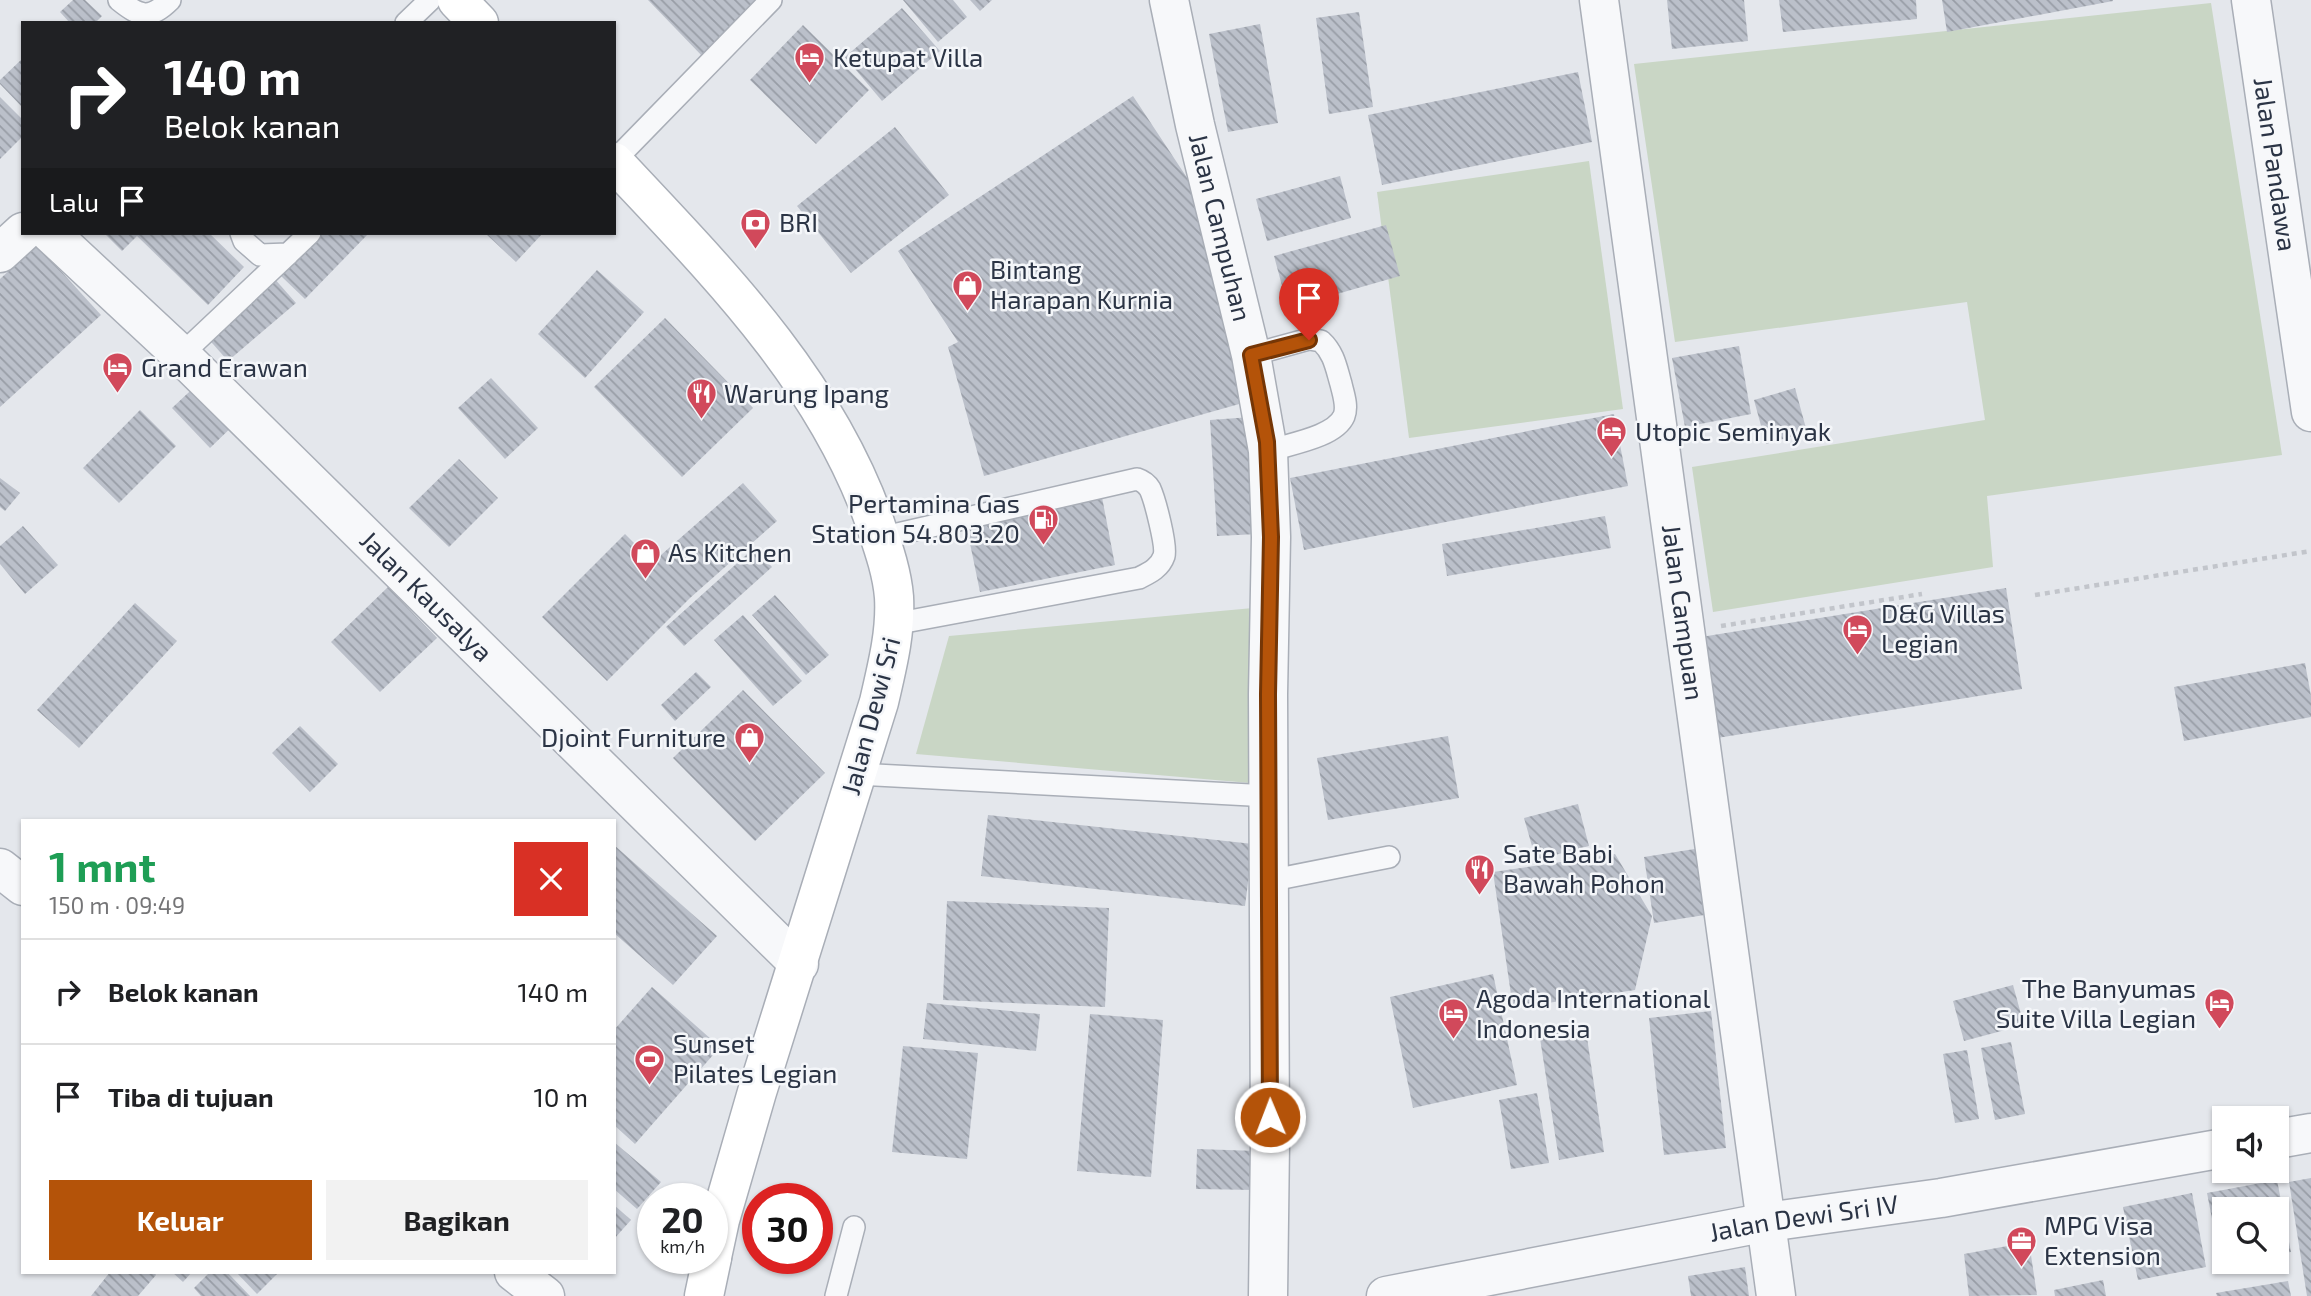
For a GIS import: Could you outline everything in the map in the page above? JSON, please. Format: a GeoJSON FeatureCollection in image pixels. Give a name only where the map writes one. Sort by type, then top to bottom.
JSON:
{"type":"FeatureCollection","features":[{"type":"Feature","properties":{"kind":"street"},"geometry":{"type":"LineString","coordinates":[[457,0],[477,21]]}},
{"type":"Feature","properties":{"kind":"street","name":"Jalan Campuhan"},"geometry":{"type":"LineString","coordinates":[[1170,0],[1195,125],[1251,355],[1268,451],[1271,537],[1268,1296]]}},
{"type":"Feature","properties":{"kind":"street","name":"Jalan Campuan"},"geometry":{"type":"LineString","coordinates":[[1599,0],[1776,1296]]}},
{"type":"Feature","properties":{"kind":"street","name":"Jalan Pandawa"},"geometry":{"type":"LineString","coordinates":[[2251,0],[2311,412]]}},
{"type":"Feature","properties":{"kind":"street","name":"Jalan Dewi Sri"},"geometry":{"type":"LineString","coordinates":[[616,163],[730,286],[806,384],[862,486],[880,538],[894,594],[890,656],[879,702],[728,1192]]}},
{"type":"Feature","properties":{"kind":"street"},"geometry":{"type":"LineString","coordinates":[[0,253],[21,234]]}},
{"type":"Feature","properties":{"kind":"street","name":"Jalan Kausalya"},"geometry":{"type":"LineString","coordinates":[[52,235],[181,355],[799,964]]}},
{"type":"Feature","properties":{"kind":"street"},"geometry":{"type":"LineString","coordinates":[[2289,1137],[2311,1133]]}},
{"type":"Feature","properties":{"kind":"street","name":"Jalan Dewi Sri IV"},"geometry":{"type":"LineString","coordinates":[[1386,1296],[1767,1222],[1941,1198],[2212,1150]]}},
{"type":"Feature","properties":{"kind":"street"},"geometry":{"type":"LineString","coordinates":[[517,1274],[545,1296]]}},
{"type":"Feature","properties":{"kind":"street","name":"Jalan Dewi Sri"},"geometry":{"type":"LineString","coordinates":[[704,1296],[709,1274]]}},
{"type":"Feature","properties":{"kind":"lane"},"geometry":{"type":"LineString","coordinates":[[119,0],[133,12],[145,15],[159,11],[170,0]]}},
{"type":"Feature","properties":{"kind":"lane"},"geometry":{"type":"LineString","coordinates":[[408,21],[430,0]]}},
{"type":"Feature","properties":{"kind":"lane"},"geometry":{"type":"LineString","coordinates":[[616,159],[771,0]]}},
{"type":"Feature","properties":{"kind":"lane"},"geometry":{"type":"LineString","coordinates":[[242,235],[244,241],[260,255],[288,254]]}},
{"type":"Feature","properties":{"kind":"lane"},"geometry":{"type":"LineString","coordinates":[[181,355],[308,235]]}},
{"type":"Feature","properties":{"kind":"lane"},"geometry":{"type":"LineString","coordinates":[[1251,355],[1309,340],[1321,341],[1331,351],[1345,400],[1346,414],[1336,428],[1268,451]]}},
{"type":"Feature","properties":{"kind":"lane"},"geometry":{"type":"LineString","coordinates":[[880,538],[1137,479],[1151,490],[1164,543],[1164,556],[1156,569],[1139,578],[894,624]]}},
{"type":"Feature","properties":{"kind":"lane"},"geometry":{"type":"LineString","coordinates":[[857,774],[1269,796]]}},
{"type":"Feature","properties":{"kind":"lane"},"geometry":{"type":"LineString","coordinates":[[1268,881],[1389,857]]}},
{"type":"Feature","properties":{"kind":"lane"},"geometry":{"type":"LineString","coordinates":[[836,1296],[854,1227]]}},
{"type":"Feature","properties":{"kind":"path"},"geometry":{"type":"LineString","coordinates":[[2035,595],[2311,551]]}},
{"type":"Feature","properties":{"kind":"path"},"geometry":{"type":"LineString","coordinates":[[1686,632],[1922,594]]}},
{"type":"Feature","properties":{"kind":"green space"},"geometry":{"type":"Polygon","coordinates":[[[2211,3],[2282,455],[1987,496],[1993,567],[1713,612],[1692,467],[1985,420],[1967,302],[1675,342],[1634,64],[2211,3]]]}},
{"type":"Feature","properties":{"kind":"green space"},"geometry":{"type":"Polygon","coordinates":[[[1589,161],[1623,409],[1409,438],[1377,192],[1589,161]]]}},
{"type":"Feature","properties":{"kind":"green space"},"geometry":{"type":"Polygon","coordinates":[[[1253,608],[1250,783],[916,754],[949,636],[1253,608]]]}},
{"type":"Feature","properties":{"kind":"building"},"geometry":{"type":"Polygon","coordinates":[[[73,0],[85,0],[102,16],[97,21],[68,21],[60,12],[73,0]]]}},
{"type":"Feature","properties":{"kind":"building"},"geometry":{"type":"Polygon","coordinates":[[[648,0],[765,0],[704,58],[648,0]]]}},
{"type":"Feature","properties":{"kind":"building"},"geometry":{"type":"Polygon","coordinates":[[[903,0],[953,0],[967,17],[938,42],[903,0]]]}},
{"type":"Feature","properties":{"kind":"building"},"geometry":{"type":"Polygon","coordinates":[[[970,0],[992,0],[980,11],[970,0]]]}},
{"type":"Feature","properties":{"kind":"building"},"geometry":{"type":"Polygon","coordinates":[[[1667,0],[1744,0],[1748,41],[1672,49],[1667,0]]]}},
{"type":"Feature","properties":{"kind":"building"},"geometry":{"type":"Polygon","coordinates":[[[1779,0],[1916,0],[1917,19],[1783,32],[1779,0]]]}},
{"type":"Feature","properties":{"kind":"building"},"geometry":{"type":"Polygon","coordinates":[[[1942,0],[2113,0],[2113,1],[1947,32],[1942,0]]]}},
{"type":"Feature","properties":{"kind":"building"},"geometry":{"type":"Polygon","coordinates":[[[902,8],[940,51],[882,101],[845,57],[902,8]]]}},
{"type":"Feature","properties":{"kind":"building"},"geometry":{"type":"Polygon","coordinates":[[[1359,12],[1373,107],[1329,114],[1316,18],[1359,12]]]}},
{"type":"Feature","properties":{"kind":"building"},"geometry":{"type":"Polygon","coordinates":[[[1260,24],[1278,123],[1228,132],[1209,34],[1260,24]]]}},
{"type":"Feature","properties":{"kind":"building","name":"Ketupat Villa"},"geometry":{"type":"Polygon","coordinates":[[[803,25],[869,90],[816,144],[750,80],[803,25]]]}},
{"type":"Feature","properties":{"kind":"building"},"geometry":{"type":"Polygon","coordinates":[[[21,60],[21,106],[0,84],[0,80],[21,60]]]}},
{"type":"Feature","properties":{"kind":"building"},"geometry":{"type":"Polygon","coordinates":[[[1578,72],[1592,142],[1382,185],[1368,115],[1578,72]]]}},
{"type":"Feature","properties":{"kind":"building"},"geometry":{"type":"Polygon","coordinates":[[[1133,96],[1213,217],[1257,399],[984,476],[948,347],[958,342],[898,251],[1133,96]]]}},
{"type":"Feature","properties":{"kind":"building"},"geometry":{"type":"Polygon","coordinates":[[[0,97],[21,118],[21,138],[0,159],[0,97]]]}},
{"type":"Feature","properties":{"kind":"building"},"geometry":{"type":"Polygon","coordinates":[[[895,127],[949,195],[851,273],[797,206],[895,127]]]}},
{"type":"Feature","properties":{"kind":"building"},"geometry":{"type":"Polygon","coordinates":[[[1340,176],[1351,218],[1267,241],[1256,199],[1340,176]]]}},
{"type":"Feature","properties":{"kind":"building"},"geometry":{"type":"Polygon","coordinates":[[[1386,225],[1400,276],[1288,308],[1274,256],[1386,225]]]}},
{"type":"Feature","properties":{"kind":"building"},"geometry":{"type":"Polygon","coordinates":[[[106,235],[211,235],[244,267],[208,305],[137,236],[122,251],[106,235]]]}},
{"type":"Feature","properties":{"kind":"building"},"geometry":{"type":"Polygon","coordinates":[[[321,235],[367,235],[305,299],[281,276],[321,235]]]}},
{"type":"Feature","properties":{"kind":"building"},"geometry":{"type":"Polygon","coordinates":[[[487,235],[541,235],[516,262],[487,235]]]}},
{"type":"Feature","properties":{"kind":"building"},"geometry":{"type":"Polygon","coordinates":[[[37,245],[101,315],[0,407],[0,279],[37,245]]]}},
{"type":"Feature","properties":{"kind":"building"},"geometry":{"type":"Polygon","coordinates":[[[597,270],[644,312],[585,378],[538,334],[597,270]]]}},
{"type":"Feature","properties":{"kind":"building"},"geometry":{"type":"Polygon","coordinates":[[[273,277],[296,303],[228,361],[205,335],[273,277]]]}},
{"type":"Feature","properties":{"kind":"building"},"geometry":{"type":"Polygon","coordinates":[[[665,318],[753,408],[682,477],[594,387],[665,318]]]}},
{"type":"Feature","properties":{"kind":"building"},"geometry":{"type":"Polygon","coordinates":[[[1739,346],[1751,414],[1685,427],[1672,358],[1739,346]]]}},
{"type":"Feature","properties":{"kind":"building"},"geometry":{"type":"Polygon","coordinates":[[[491,378],[538,428],[505,459],[458,408],[491,378]]]}},
{"type":"Feature","properties":{"kind":"building"},"geometry":{"type":"Polygon","coordinates":[[[203,379],[241,418],[210,448],[172,408],[203,379]]]}},
{"type":"Feature","properties":{"kind":"building"},"geometry":{"type":"Polygon","coordinates":[[[1795,388],[1807,432],[1766,444],[1754,400],[1795,388]]]}},
{"type":"Feature","properties":{"kind":"building"},"geometry":{"type":"Polygon","coordinates":[[[140,410],[176,446],[119,503],[83,468],[140,410]]]}},
{"type":"Feature","properties":{"kind":"building"},"geometry":{"type":"Polygon","coordinates":[[[1614,414],[1628,486],[1304,550],[1290,478],[1614,414]]]}},
{"type":"Feature","properties":{"kind":"building"},"geometry":{"type":"Polygon","coordinates":[[[1251,417],[1258,534],[1217,536],[1210,420],[1251,417]]]}},
{"type":"Feature","properties":{"kind":"building"},"geometry":{"type":"Polygon","coordinates":[[[459,459],[498,498],[449,547],[409,508],[459,459]]]}},
{"type":"Feature","properties":{"kind":"building"},"geometry":{"type":"Polygon","coordinates":[[[0,478],[20,493],[5,511],[0,507],[0,478]]]}},
{"type":"Feature","properties":{"kind":"building","name":"As Kitchen"},"geometry":{"type":"Polygon","coordinates":[[[743,483],[777,521],[690,598],[607,681],[542,617],[625,534],[653,562],[743,483]]]}},
{"type":"Feature","properties":{"kind":"building"},"geometry":{"type":"Polygon","coordinates":[[[1101,492],[1115,565],[980,592],[965,519],[1101,492]]]}},
{"type":"Feature","properties":{"kind":"building"},"geometry":{"type":"Polygon","coordinates":[[[1605,516],[1611,548],[1447,576],[1442,544],[1605,516]]]}},
{"type":"Feature","properties":{"kind":"building"},"geometry":{"type":"Polygon","coordinates":[[[23,526],[58,565],[25,594],[0,564],[0,546],[23,526]]]}},
{"type":"Feature","properties":{"kind":"building"},"geometry":{"type":"Polygon","coordinates":[[[754,548],[772,567],[684,646],[666,627],[754,548]]]}},
{"type":"Feature","properties":{"kind":"building"},"geometry":{"type":"Polygon","coordinates":[[[388,587],[437,638],[380,692],[331,642],[388,587]]]}},
{"type":"Feature","properties":{"kind":"building"},"geometry":{"type":"Polygon","coordinates":[[[2006,588],[2022,689],[1717,738],[1701,637],[2006,588]]]}},
{"type":"Feature","properties":{"kind":"building"},"geometry":{"type":"Polygon","coordinates":[[[775,595],[829,655],[806,675],[752,615],[775,595]]]}},
{"type":"Feature","properties":{"kind":"building"},"geometry":{"type":"Polygon","coordinates":[[[135,603],[177,641],[79,748],[37,710],[135,603]]]}},
{"type":"Feature","properties":{"kind":"building"},"geometry":{"type":"Polygon","coordinates":[[[743,615],[802,681],[773,706],[714,640],[743,615]]]}},
{"type":"Feature","properties":{"kind":"building"},"geometry":{"type":"Polygon","coordinates":[[[2305,663],[2311,696],[2311,717],[2184,741],[2174,687],[2305,663]]]}},
{"type":"Feature","properties":{"kind":"building"},"geometry":{"type":"Polygon","coordinates":[[[696,672],[711,687],[675,721],[661,705],[696,672]]]}},
{"type":"Feature","properties":{"kind":"building","name":"Djoint Furniture"},"geometry":{"type":"Polygon","coordinates":[[[743,690],[825,773],[755,841],[673,758],[743,690]]]}},
{"type":"Feature","properties":{"kind":"building"},"geometry":{"type":"Polygon","coordinates":[[[300,726],[338,764],[310,792],[272,753],[300,726]]]}},
{"type":"Feature","properties":{"kind":"building"},"geometry":{"type":"Polygon","coordinates":[[[1448,736],[1459,798],[1328,820],[1317,758],[1448,736]]]}},
{"type":"Feature","properties":{"kind":"building"},"geometry":{"type":"Polygon","coordinates":[[[1578,804],[1589,846],[1536,860],[1524,818],[1578,804]]]}},
{"type":"Feature","properties":{"kind":"building"},"geometry":{"type":"Polygon","coordinates":[[[988,815],[1253,844],[1245,906],[981,876],[988,815]]]}},
{"type":"Feature","properties":{"kind":"building"},"geometry":{"type":"Polygon","coordinates":[[[616,847],[717,936],[673,985],[616,935],[616,847]]]}},
{"type":"Feature","properties":{"kind":"building"},"geometry":{"type":"Polygon","coordinates":[[[1701,848],[1711,914],[1654,923],[1644,857],[1701,848]]]}},
{"type":"Feature","properties":{"kind":"building"},"geometry":{"type":"Polygon","coordinates":[[[1615,854],[1652,916],[1635,990],[1513,1008],[1493,872],[1615,854]]]}},
{"type":"Feature","properties":{"kind":"building"},"geometry":{"type":"Polygon","coordinates":[[[947,901],[1109,908],[1105,1007],[943,1000],[947,901]]]}},
{"type":"Feature","properties":{"kind":"building","name":"Agoda International Indonesia"},"geometry":{"type":"Polygon","coordinates":[[[1493,974],[1517,1085],[1413,1108],[1390,997],[1493,974]]]}},
{"type":"Feature","properties":{"kind":"building"},"geometry":{"type":"Polygon","coordinates":[[[2013,985],[2024,1025],[1964,1041],[1953,1001],[2013,985]]]}},
{"type":"Feature","properties":{"kind":"building","name":"Sunset Pilates Legian"},"geometry":{"type":"Polygon","coordinates":[[[652,987],[720,1047],[635,1144],[616,1127],[616,1028],[652,987]]]}},
{"type":"Feature","properties":{"kind":"building"},"geometry":{"type":"Polygon","coordinates":[[[927,1003],[1040,1014],[1036,1051],[923,1039],[927,1003]]]}},
{"type":"Feature","properties":{"kind":"building"},"geometry":{"type":"Polygon","coordinates":[[[1711,1011],[1726,1148],[1664,1155],[1649,1018],[1711,1011]]]}},
{"type":"Feature","properties":{"kind":"building"},"geometry":{"type":"Polygon","coordinates":[[[1090,1014],[1163,1020],[1151,1177],[1077,1171],[1090,1014]]]}},
{"type":"Feature","properties":{"kind":"building"},"geometry":{"type":"Polygon","coordinates":[[[1585,1024],[1604,1152],[1559,1160],[1539,1032],[1585,1024]]]}},
{"type":"Feature","properties":{"kind":"building"},"geometry":{"type":"Polygon","coordinates":[[[2011,1042],[2025,1114],[1995,1120],[1981,1048],[2011,1042]]]}},
{"type":"Feature","properties":{"kind":"building"},"geometry":{"type":"Polygon","coordinates":[[[903,1046],[978,1053],[967,1159],[892,1152],[903,1046]]]}},
{"type":"Feature","properties":{"kind":"building"},"geometry":{"type":"Polygon","coordinates":[[[1967,1050],[1979,1119],[1955,1123],[1943,1054],[1967,1050]]]}},
{"type":"Feature","properties":{"kind":"building"},"geometry":{"type":"Polygon","coordinates":[[[1537,1093],[1549,1163],[1511,1169],[1499,1100],[1537,1093]]]}},
{"type":"Feature","properties":{"kind":"building"},"geometry":{"type":"Polygon","coordinates":[[[616,1144],[661,1182],[637,1183],[637,1209],[616,1191],[616,1144]]]}},
{"type":"Feature","properties":{"kind":"building"},"geometry":{"type":"Polygon","coordinates":[[[1197,1149],[1257,1151],[1256,1190],[1196,1189],[1197,1149]]]}},
{"type":"Feature","properties":{"kind":"building"},"geometry":{"type":"Polygon","coordinates":[[[2311,1178],[2311,1296],[2307,1296],[2289,1182],[2311,1178]]]}},
{"type":"Feature","properties":{"kind":"building"},"geometry":{"type":"Polygon","coordinates":[[[2261,1183],[2278,1183],[2280,1197],[2212,1197],[2212,1219],[2207,1193],[2261,1183]]]}},
{"type":"Feature","properties":{"kind":"building"},"geometry":{"type":"Polygon","coordinates":[[[2192,1193],[2206,1267],[2138,1280],[2123,1207],[2192,1193]]]}},
{"type":"Feature","properties":{"kind":"building"},"geometry":{"type":"Polygon","coordinates":[[[616,1207],[631,1220],[616,1237],[616,1207]]]}},
{"type":"Feature","properties":{"kind":"building"},"geometry":{"type":"Polygon","coordinates":[[[2029,1242],[2037,1295],[1969,1296],[1964,1254],[2029,1242]]]}},
{"type":"Feature","properties":{"kind":"building"},"geometry":{"type":"Polygon","coordinates":[[[1745,1267],[1749,1296],[1691,1296],[1688,1276],[1745,1267]]]}},
{"type":"Feature","properties":{"kind":"building"},"geometry":{"type":"Polygon","coordinates":[[[108,1274],[156,1275],[138,1296],[91,1296],[108,1274]]]}},
{"type":"Feature","properties":{"kind":"building"},"geometry":{"type":"Polygon","coordinates":[[[174,1274],[190,1274],[183,1282],[174,1274]]]}},
{"type":"Feature","properties":{"kind":"building"},"geometry":{"type":"Polygon","coordinates":[[[208,1274],[229,1274],[250,1296],[201,1296],[194,1288],[208,1274]]]}},
{"type":"Feature","properties":{"kind":"building"},"geometry":{"type":"Polygon","coordinates":[[[238,1274],[277,1274],[257,1294],[238,1274]]]}},
{"type":"Feature","properties":{"kind":"building"},"geometry":{"type":"Polygon","coordinates":[[[2103,1280],[2106,1296],[2055,1296],[2054,1290],[2103,1280]]]}},
{"type":"Feature","properties":{"kind":"building"},"geometry":{"type":"Polygon","coordinates":[[[2288,1281],[2291,1296],[2217,1296],[2216,1293],[2288,1281]]]}},
{"type":"Feature","properties":{"kind":"place","name":"Ketupat Villa"},"geometry":{"type":"Point","coordinates":[810,85]}},
{"type":"Feature","properties":{"kind":"place","name":"BRI"},"geometry":{"type":"Point","coordinates":[756,250]}},
{"type":"Feature","properties":{"kind":"place","name":"Bintang Harapan Kurnia"},"geometry":{"type":"Point","coordinates":[967,312]}},
{"type":"Feature","properties":{"kind":"place","name":"Grand Erawan"},"geometry":{"type":"Point","coordinates":[118,395]}},
{"type":"Feature","properties":{"kind":"place","name":"Warung Ipang"},"geometry":{"type":"Point","coordinates":[701,421]}},
{"type":"Feature","properties":{"kind":"place","name":"Utopic Seminyak"},"geometry":{"type":"Point","coordinates":[1612,459]}},
{"type":"Feature","properties":{"kind":"place","name":"Pertamina Gas Station 54.803.20"},"geometry":{"type":"Point","coordinates":[1043,546]}},
{"type":"Feature","properties":{"kind":"place","name":"As Kitchen"},"geometry":{"type":"Point","coordinates":[645,580]}},
{"type":"Feature","properties":{"kind":"place","name":"D&G Villas Legian"},"geometry":{"type":"Point","coordinates":[1858,656]}},
{"type":"Feature","properties":{"kind":"place","name":"Djoint Furniture"},"geometry":{"type":"Point","coordinates":[749,765]}},
{"type":"Feature","properties":{"kind":"place","name":"Sate Babi Bawah Pohon"},"geometry":{"type":"Point","coordinates":[1480,896]}},
{"type":"Feature","properties":{"kind":"place","name":"The Banyumas Suite Villa Legian"},"geometry":{"type":"Point","coordinates":[2219,1031]}},
{"type":"Feature","properties":{"kind":"place","name":"Agoda International Indonesia"},"geometry":{"type":"Point","coordinates":[1453,1041]}},
{"type":"Feature","properties":{"kind":"place","name":"Sunset Pilates Legian"},"geometry":{"type":"Point","coordinates":[650,1086]}},
{"type":"Feature","properties":{"kind":"place","name":"MPG Visa Extension"},"geometry":{"type":"Point","coordinates":[2021,1268]}},
{"type":"Feature","properties":{"kind":"route"},"geometry":{"type":"LineString","coordinates":[[1270,1117],[1268,694],[1271,537],[1267,442],[1251,355],[1309,340]]}}]}
